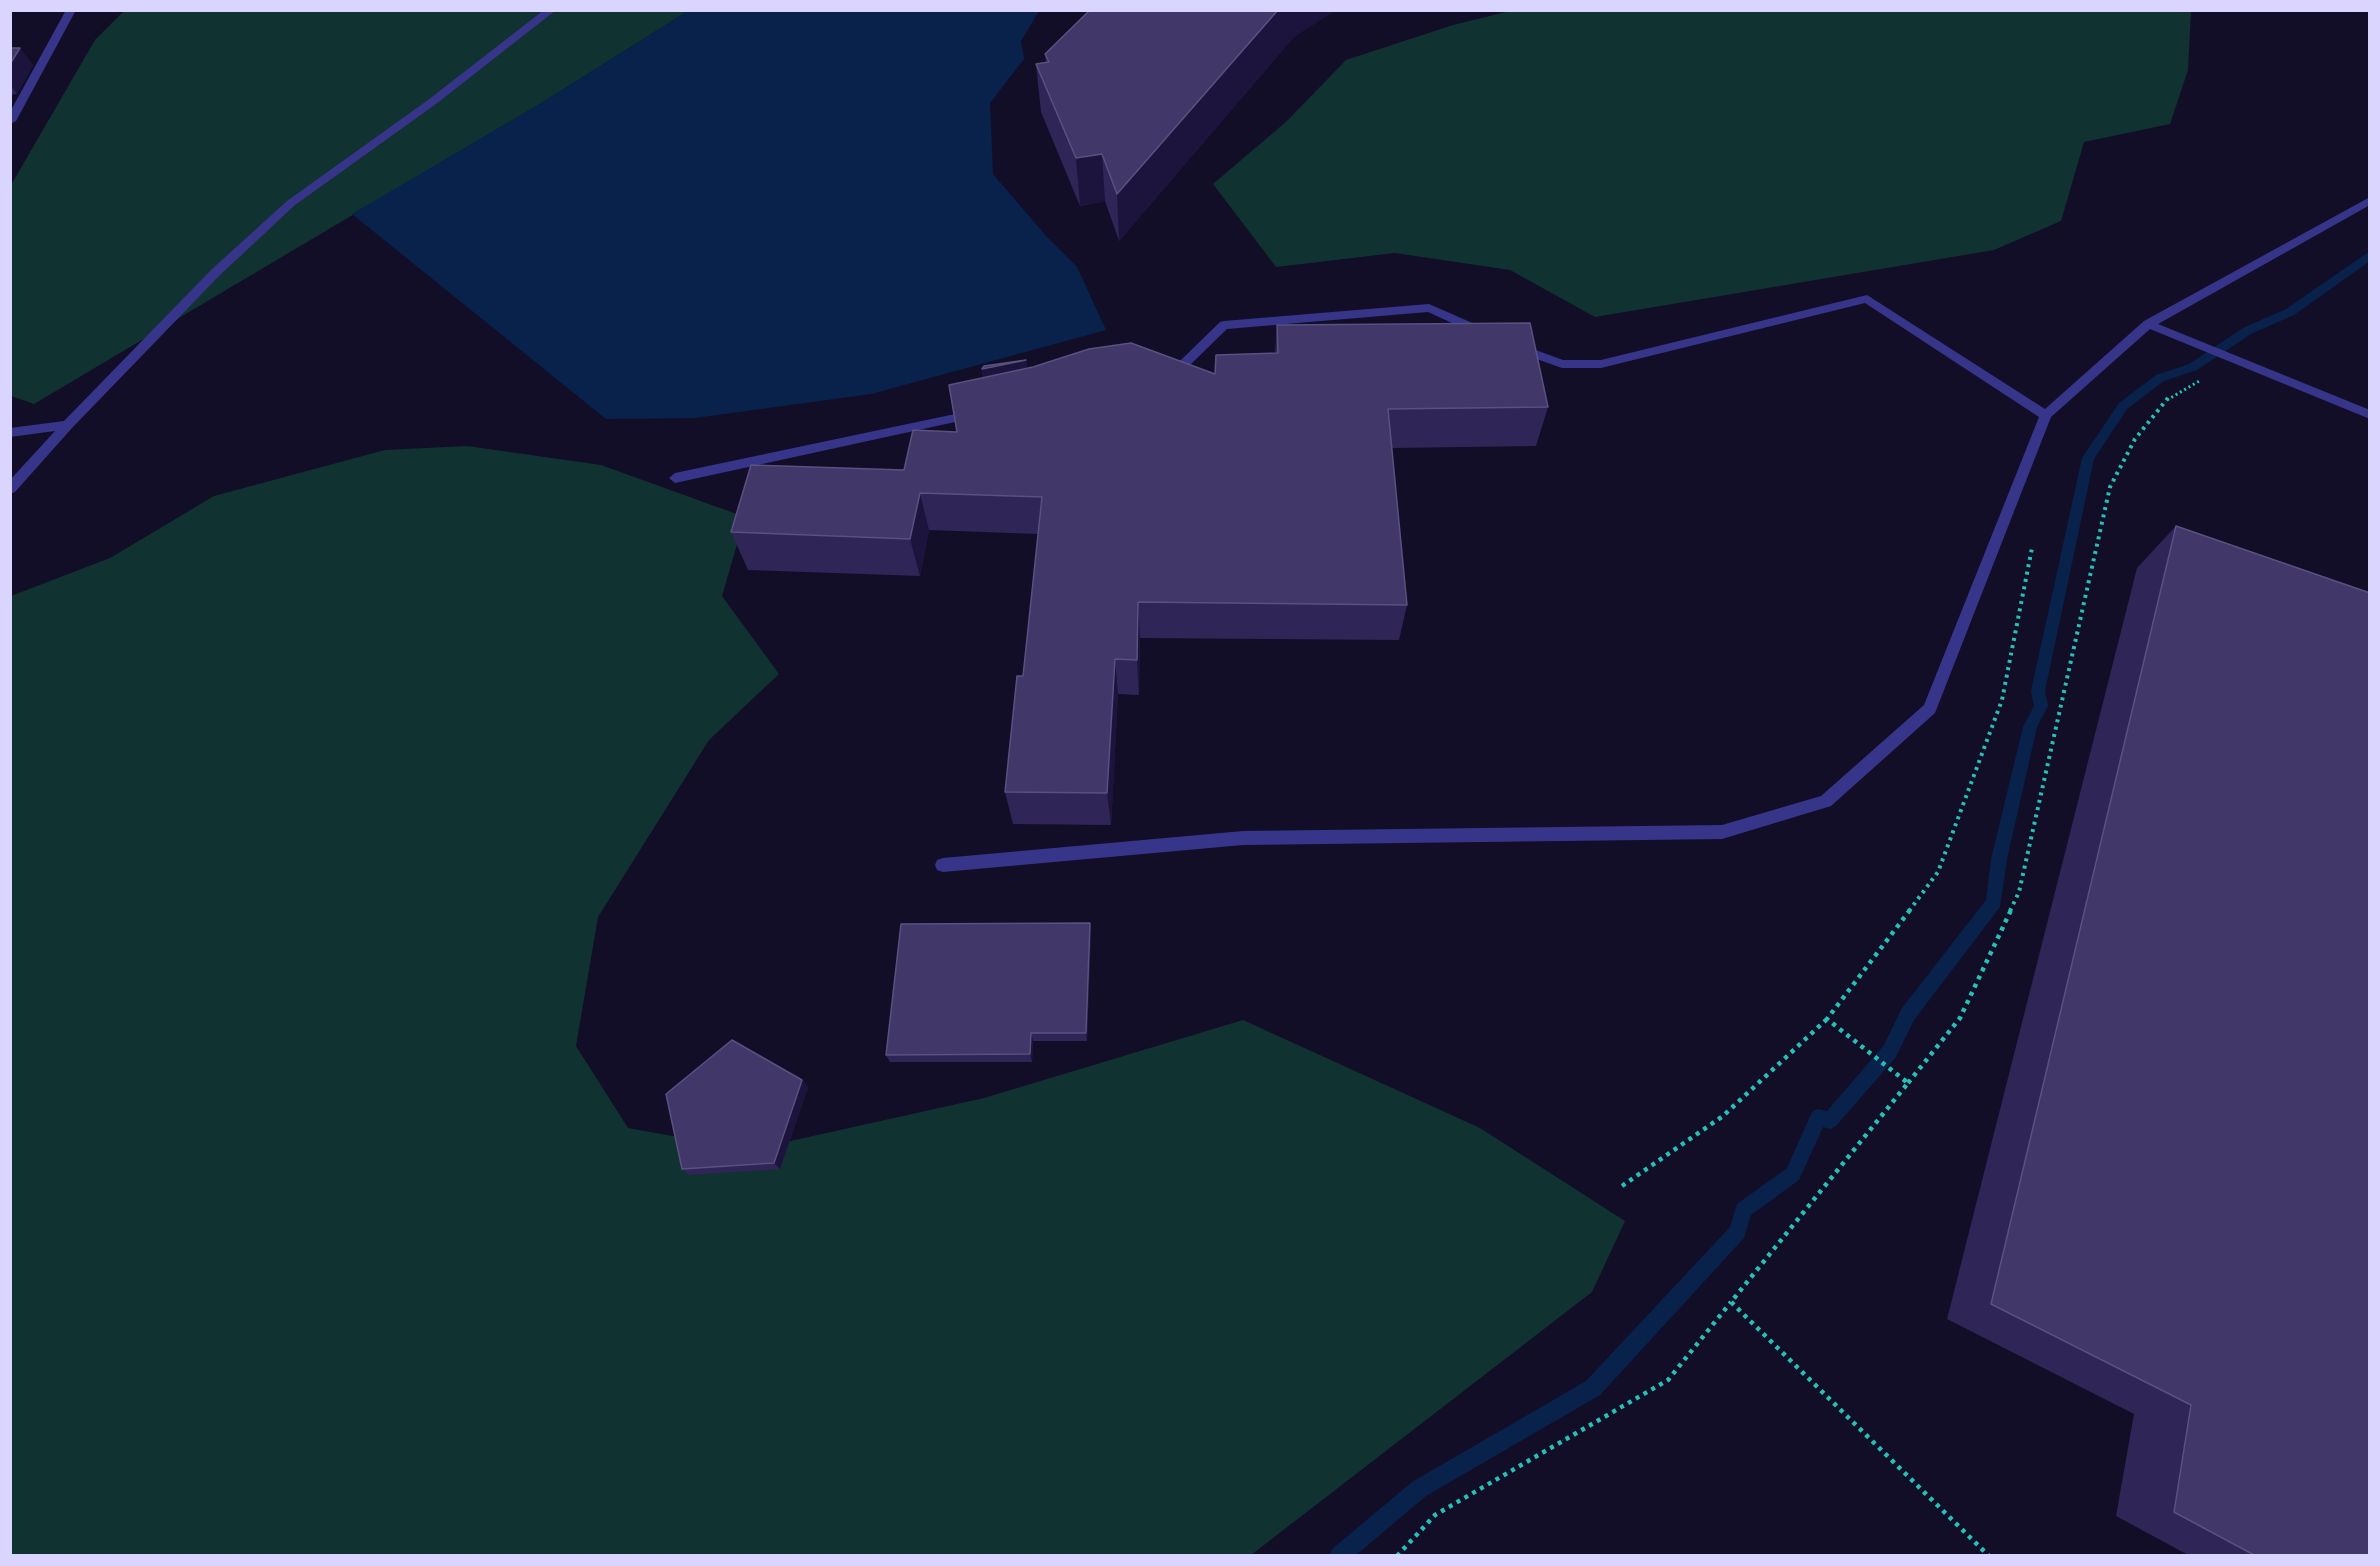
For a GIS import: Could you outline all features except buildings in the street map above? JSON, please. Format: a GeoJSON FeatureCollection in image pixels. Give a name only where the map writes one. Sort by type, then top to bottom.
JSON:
{"type":"FeatureCollection","features":[{"type":"Feature","properties":{"kind":"street"},"geometry":{"type":"LineString","coordinates":[[11,121],[71,10]]}},
{"type":"Feature","properties":{"kind":"street"},"geometry":{"type":"LineString","coordinates":[[10,489],[68,425],[215,273],[291,202],[432,102],[551,10]]}},
{"type":"Feature","properties":{"kind":"street"},"geometry":{"type":"LineString","coordinates":[[943,865],[1243,838],[1722,832],[1826,801],[1930,709],[2046,415],[2148,324],[2370,200]]}},
{"type":"Feature","properties":{"kind":"street"},"geometry":{"type":"LineString","coordinates":[[1510,344],[1562,364],[1601,364],[1868,299],[2046,415]]}},
{"type":"Feature","properties":{"kind":"street"},"geometry":{"type":"LineString","coordinates":[[1153,375],[1163,374],[1185,363],[1224,325],[1429,308],[1490,335]]}},
{"type":"Feature","properties":{"kind":"street"},"geometry":{"type":"LineString","coordinates":[[2148,324],[2370,415]]}},
{"type":"Feature","properties":{"kind":"street"},"geometry":{"type":"LineString","coordinates":[[675,478],[991,410]]}},
{"type":"Feature","properties":{"kind":"street"},"geometry":{"type":"LineString","coordinates":[[10,434],[68,425]]}},
{"type":"Feature","properties":{"kind":"path"},"geometry":{"type":"LineString","coordinates":[[1397,1556],[1435,1515],[1668,1380],[1960,1018],[2019,892],[2110,487],[2135,439],[2169,397],[2237,361]]}},
{"type":"Feature","properties":{"kind":"path"},"geometry":{"type":"LineString","coordinates":[[1622,1186],[1723,1116],[1827,1018],[1938,872],[2002,700],[2034,540]]}},
{"type":"Feature","properties":{"kind":"path"},"geometry":{"type":"LineString","coordinates":[[1827,1018],[1908,1083]]}},
{"type":"Feature","properties":{"kind":"path"},"geometry":{"type":"LineString","coordinates":[[1731,1302],[1989,1556]]}},
{"type":"Feature","properties":{"kind":"green space"},"geometry":{"type":"Polygon","coordinates":[[[2191,10],[2188,70],[2170,124],[2084,142],[2061,221],[1994,250],[1595,317],[1510,270],[1395,253],[1276,267],[1213,184],[1287,121],[1346,60],[1453,25],[1510,11],[2191,10]]]}},
{"type":"Feature","properties":{"kind":"green space"},"geometry":{"type":"Polygon","coordinates":[[[124,11],[688,11],[543,102],[34,404],[11,396],[11,185],[95,40],[124,11]]]}},
{"type":"Feature","properties":{"kind":"green space"},"geometry":{"type":"Polygon","coordinates":[[[467,446],[601,465],[745,517],[722,596],[779,674],[709,740],[598,917],[576,1046],[628,1128],[750,1150],[984,1098],[1243,1020],[1480,1128],[1625,1221],[1592,1292],[1251,1555],[11,1556],[11,596],[110,558],[214,496],[385,450],[467,446]]]}},
{"type":"Feature","properties":{"kind":"water"},"geometry":{"type":"Polygon","coordinates":[[[688,11],[1039,11],[1021,41],[1024,59],[990,103],[993,174],[1047,237],[1077,267],[1106,330],[871,394],[695,418],[606,419],[352,214],[543,102],[688,11]]]}},
{"type":"Feature","properties":{"kind":"waterway"},"geometry":{"type":"LineString","coordinates":[[1339,1556],[1419,1489],[1593,1388],[1738,1232],[1743,1210],[1793,1174],[1818,1118],[1830,1120],[1890,1051],[1908,1014],[1994,902],[1999,859],[2030,727],[2041,706],[2038,691],[2088,458],[2123,406],[2160,378],[2193,367],[2247,331],[2290,312],[2370,255]]}}]}
